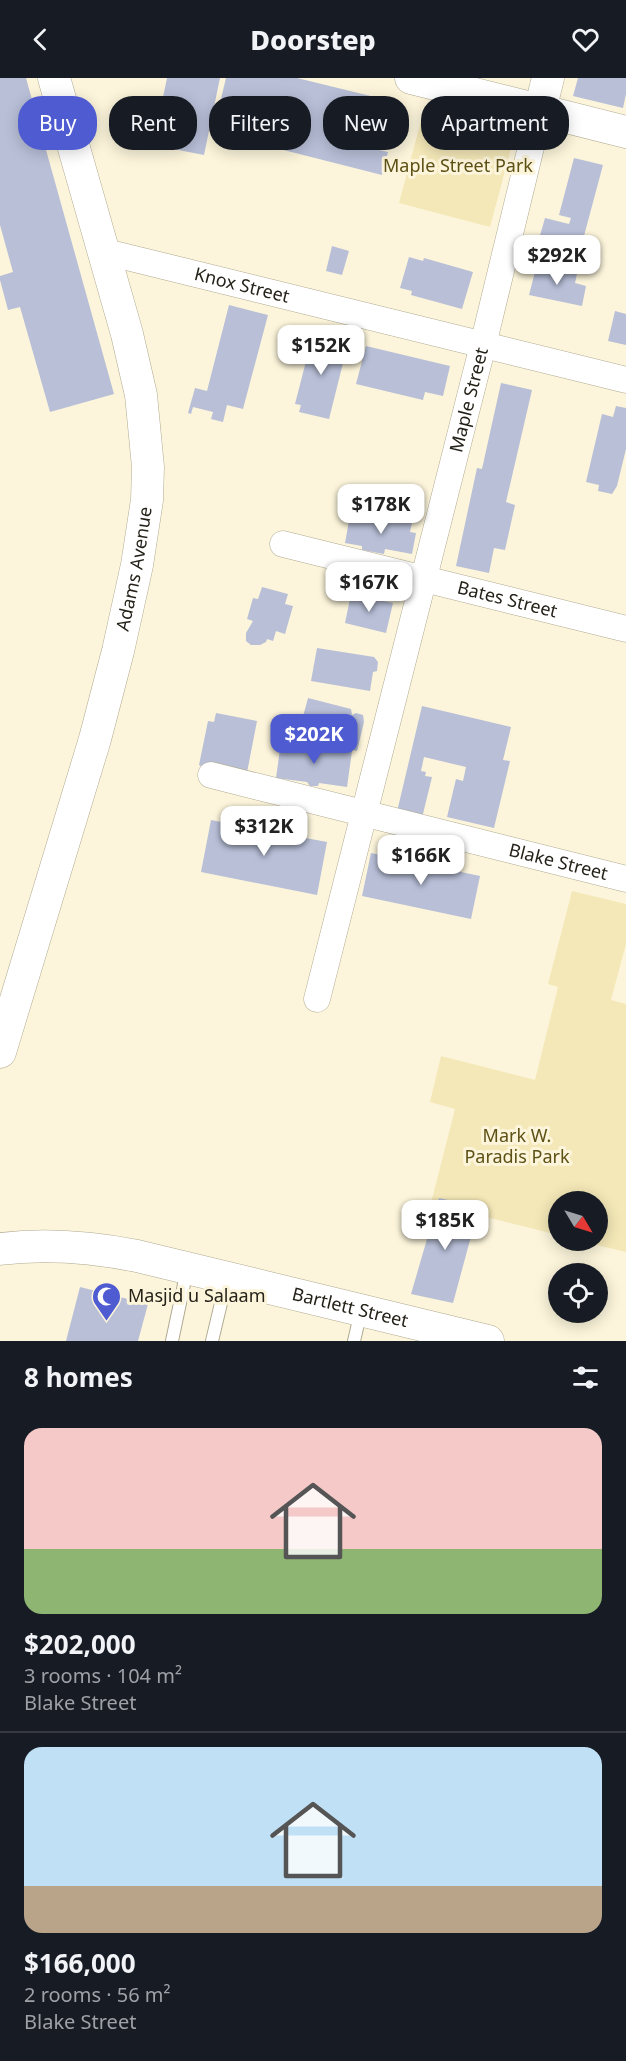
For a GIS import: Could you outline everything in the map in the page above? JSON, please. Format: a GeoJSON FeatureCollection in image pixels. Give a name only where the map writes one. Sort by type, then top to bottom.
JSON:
{"type":"FeatureCollection","features":[{"type":"Feature","properties":{"kind":"street","name":"Adams Avenue"},"geometry":{"type":"LineString","coordinates":[[0,1052],[104,706],[137,565],[147,500],[148,467],[141,395],[127,334],[54,78]]}},
{"type":"Feature","properties":{"kind":"street"},"geometry":{"type":"LineString","coordinates":[[411,78],[484,96]]}},
{"type":"Feature","properties":{"kind":"street","name":"Maple Street"},"geometry":{"type":"LineString","coordinates":[[544,96],[548,78]]}},
{"type":"Feature","properties":{"kind":"street"},"geometry":{"type":"LineString","coordinates":[[569,117],[626,132]]}},
{"type":"Feature","properties":{"kind":"street","name":"Maple Street"},"geometry":{"type":"LineString","coordinates":[[317,999],[530,150]]}},
{"type":"Feature","properties":{"kind":"street","name":"Knox Street"},"geometry":{"type":"LineString","coordinates":[[102,251],[626,380]]}},
{"type":"Feature","properties":{"kind":"street","name":"Bates Street"},"geometry":{"type":"LineString","coordinates":[[283,544],[626,629]]}},
{"type":"Feature","properties":{"kind":"street","name":"Blake Street"},"geometry":{"type":"LineString","coordinates":[[211,775],[626,879]]}},
{"type":"Feature","properties":{"kind":"street","name":"Bartlett Street"},"geometry":{"type":"LineString","coordinates":[[0,1249],[32,1245],[99,1249],[488,1341]]}},
{"type":"Feature","properties":{"kind":"lane"},"geometry":{"type":"LineString","coordinates":[[172,1341],[187,1269]]}},
{"type":"Feature","properties":{"kind":"lane"},"geometry":{"type":"LineString","coordinates":[[212,1341],[227,1278]]}},
{"type":"Feature","properties":{"kind":"lane"},"geometry":{"type":"LineString","coordinates":[[354,1341],[361,1311]]}},
{"type":"Feature","properties":{"kind":"green space","name":"Maple Street Park"},"geometry":{"type":"Polygon","coordinates":[[[421,121],[421,150],[511,150],[490,227],[399,203],[421,121]]]}},
{"type":"Feature","properties":{"kind":"green space","name":"Mark W. Paradis Park"},"geometry":{"type":"Polygon","coordinates":[[[572,891],[626,904],[626,944],[611,1000],[626,1004],[626,1252],[608,1248],[608,1191],[548,1191],[548,1232],[431,1203],[455,1109],[430,1102],[441,1056],[535,1080],[558,987],[548,984],[572,891]]]}},
{"type":"Feature","properties":{"kind":"building"},"geometry":{"type":"Polygon","coordinates":[[[0,78],[26,78],[31,96],[18,96],[18,150],[46,150],[114,394],[50,412],[20,307],[8,310],[0,276],[13,272],[0,225],[0,78]]]}},
{"type":"Feature","properties":{"kind":"building"},"geometry":{"type":"Polygon","coordinates":[[[167,78],[220,78],[216,96],[209,96],[209,131],[204,155],[178,150],[197,150],[197,96],[163,96],[167,78]]]}},
{"type":"Feature","properties":{"kind":"building"},"geometry":{"type":"Polygon","coordinates":[[[226,78],[297,78],[371,96],[323,96],[323,150],[388,152],[382,175],[284,150],[311,150],[311,96],[222,96],[226,78]]]}},
{"type":"Feature","properties":{"kind":"building"},"geometry":{"type":"Polygon","coordinates":[[[578,78],[626,78],[623,108],[573,96],[578,78]]]}},
{"type":"Feature","properties":{"kind":"building"},"geometry":{"type":"Polygon","coordinates":[[[574,158],[603,165],[581,247],[566,243],[565,247],[554,244],[552,250],[537,246],[545,218],[569,224],[571,218],[559,215],[574,158]]]}},
{"type":"Feature","properties":{"kind":"building"},"geometry":{"type":"Polygon","coordinates":[[[332,246],[349,251],[342,275],[326,271],[332,246]]]}},
{"type":"Feature","properties":{"kind":"building"},"geometry":{"type":"Polygon","coordinates":[[[409,257],[423,261],[424,258],[473,272],[462,309],[411,295],[412,291],[400,288],[409,257]]]}},
{"type":"Feature","properties":{"kind":"building"},"geometry":{"type":"Polygon","coordinates":[[[537,264],[577,274],[575,283],[586,286],[582,306],[529,295],[537,264]]]}},
{"type":"Feature","properties":{"kind":"building"},"geometry":{"type":"Polygon","coordinates":[[[229,305],[268,315],[243,409],[227,405],[223,422],[211,419],[213,412],[193,407],[191,414],[188,413],[195,388],[207,391],[229,305]]]}},
{"type":"Feature","properties":{"kind":"building"},"geometry":{"type":"Polygon","coordinates":[[[615,311],[626,314],[626,345],[608,341],[615,311]]]}},
{"type":"Feature","properties":{"kind":"building"},"geometry":{"type":"Polygon","coordinates":[[[313,334],[348,343],[329,419],[299,412],[301,405],[295,404],[313,334]]]}},
{"type":"Feature","properties":{"kind":"building"},"geometry":{"type":"Polygon","coordinates":[[[366,346],[450,366],[443,396],[425,392],[423,400],[356,384],[366,346]]]}},
{"type":"Feature","properties":{"kind":"building"},"geometry":{"type":"Polygon","coordinates":[[[501,383],[532,390],[506,502],[515,505],[505,550],[494,548],[489,573],[456,566],[477,468],[482,469],[501,383]]]}},
{"type":"Feature","properties":{"kind":"building"},"geometry":{"type":"Polygon","coordinates":[[[616,406],[626,408],[626,449],[617,486],[612,494],[598,491],[599,485],[586,482],[602,414],[613,417],[616,406]]]}},
{"type":"Feature","properties":{"kind":"building"},"geometry":{"type":"Polygon","coordinates":[[[359,513],[412,523],[410,532],[416,533],[412,554],[385,549],[384,554],[362,550],[362,546],[345,543],[349,521],[357,522],[359,513]]]}},
{"type":"Feature","properties":{"kind":"building"},"geometry":{"type":"Polygon","coordinates":[[[262,587],[288,594],[285,604],[293,606],[285,634],[276,631],[273,641],[267,639],[260,645],[251,645],[246,641],[246,633],[253,621],[247,619],[253,598],[258,599],[262,587]]]}},
{"type":"Feature","properties":{"kind":"building"},"geometry":{"type":"Polygon","coordinates":[[[351,594],[393,603],[386,633],[345,623],[351,594]]]}},
{"type":"Feature","properties":{"kind":"building"},"geometry":{"type":"Polygon","coordinates":[[[317,648],[374,657],[378,662],[377,671],[373,672],[370,691],[311,681],[317,648]]]}},
{"type":"Feature","properties":{"kind":"building"},"geometry":{"type":"Polygon","coordinates":[[[308,698],[351,709],[352,715],[356,713],[363,715],[364,722],[357,751],[298,735],[308,698]]]}},
{"type":"Feature","properties":{"kind":"building"},"geometry":{"type":"Polygon","coordinates":[[[422,706],[511,727],[503,760],[510,761],[494,828],[447,817],[456,779],[463,781],[466,767],[424,757],[421,771],[426,772],[425,776],[432,777],[421,822],[396,816],[422,706]]]}},
{"type":"Feature","properties":{"kind":"building"},"geometry":{"type":"Polygon","coordinates":[[[216,713],[257,721],[244,788],[199,765],[208,721],[214,722],[216,713]]]}},
{"type":"Feature","properties":{"kind":"building"},"geometry":{"type":"Polygon","coordinates":[[[281,742],[352,751],[347,787],[319,783],[318,786],[310,786],[307,782],[276,778],[281,742]]]}},
{"type":"Feature","properties":{"kind":"building"},"geometry":{"type":"Polygon","coordinates":[[[211,820],[327,842],[317,895],[201,872],[211,820]]]}},
{"type":"Feature","properties":{"kind":"building"},"geometry":{"type":"Polygon","coordinates":[[[371,853],[480,876],[471,919],[362,896],[371,853]]]}},
{"type":"Feature","properties":{"kind":"building"},"geometry":{"type":"Polygon","coordinates":[[[439,1198],[479,1207],[453,1303],[411,1294],[439,1198]]]}},
{"type":"Feature","properties":{"kind":"building","name":"Masjid u Salaam"},"geometry":{"type":"Polygon","coordinates":[[[80,1287],[148,1304],[138,1341],[66,1341],[80,1287]]]}},
{"type":"Feature","properties":{"kind":"place","name":"Masjid u Salaam"},"geometry":{"type":"Point","coordinates":[107,1322]}}]}
